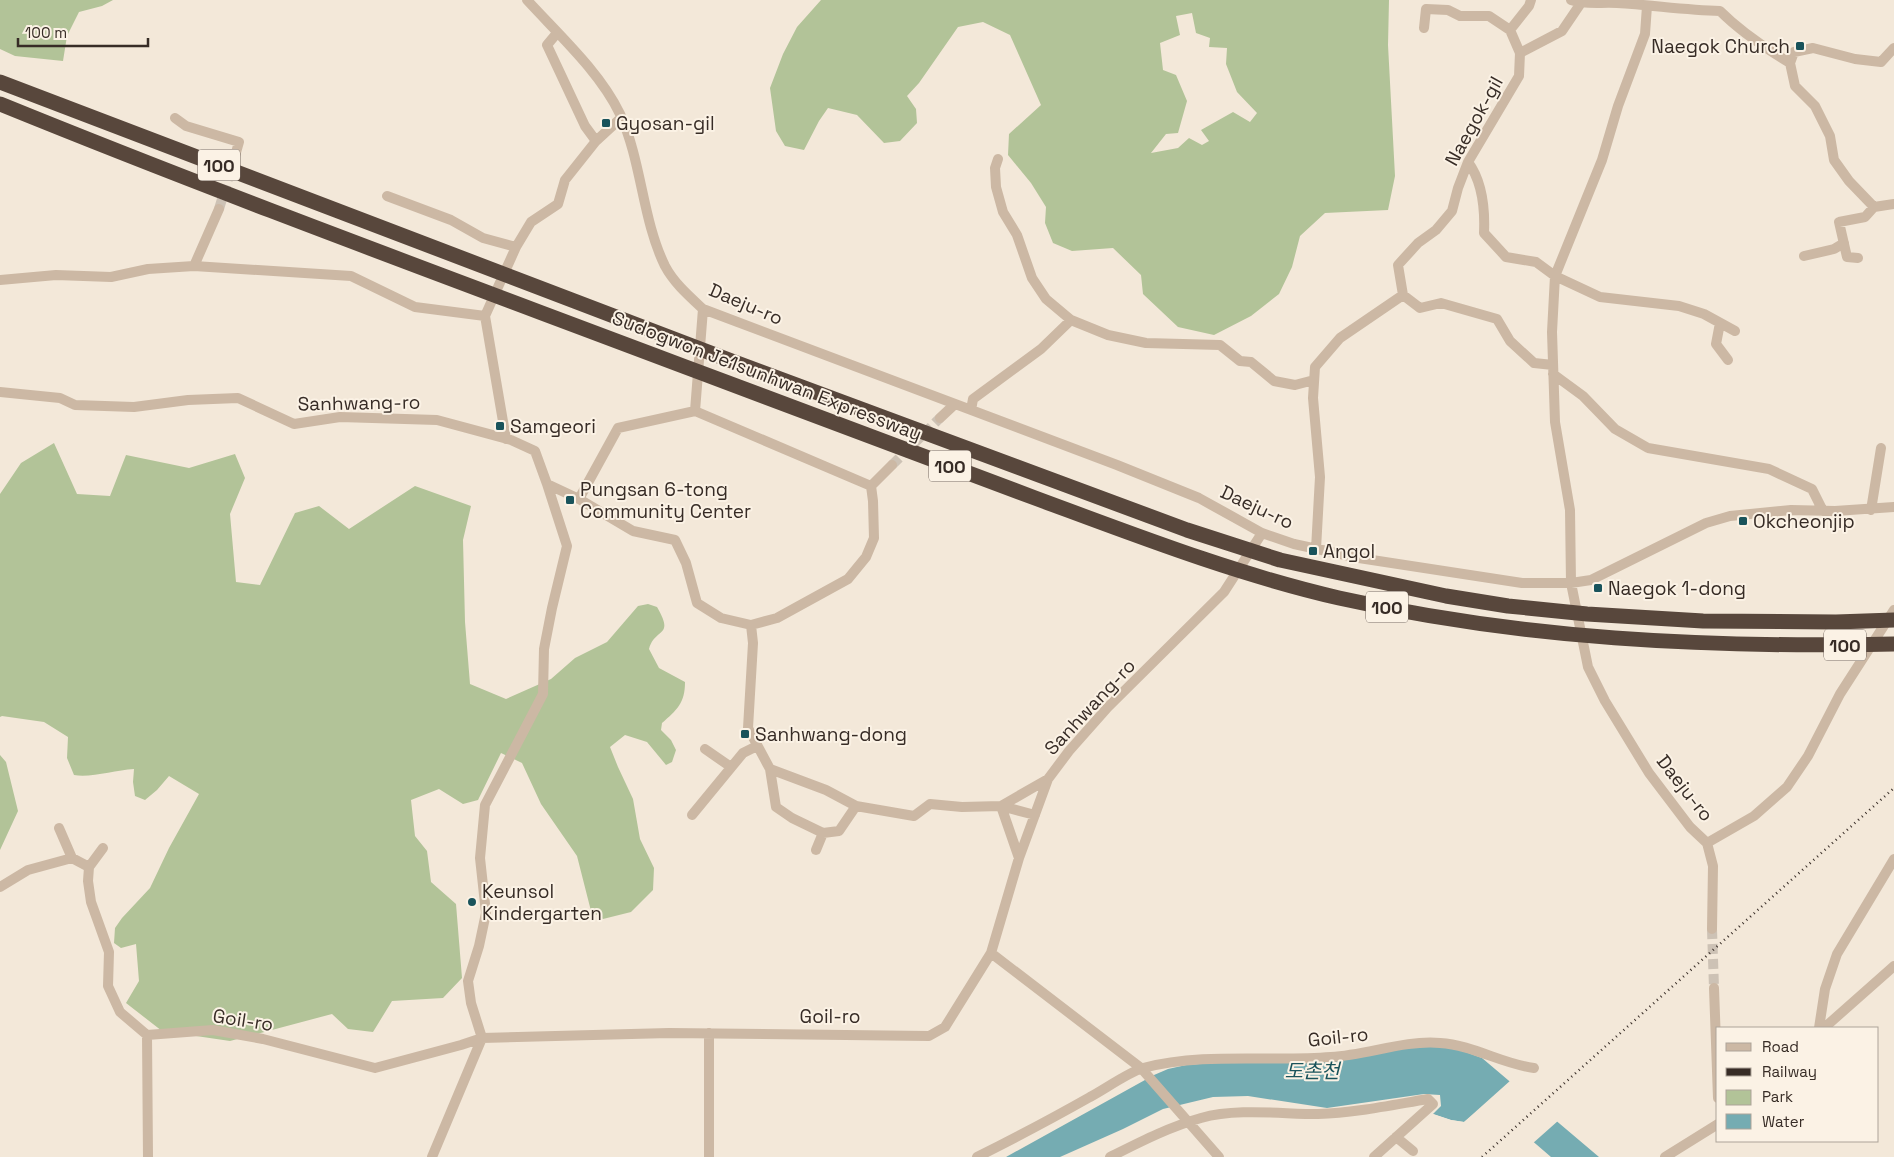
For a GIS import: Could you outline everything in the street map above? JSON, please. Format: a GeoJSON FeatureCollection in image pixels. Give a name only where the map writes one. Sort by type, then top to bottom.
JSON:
{"type":"FeatureCollection","features":[{"type":"Feature","properties":{"kind":"highway","name":"Sudogwon Je1sunhwan Expressway"},"geometry":{"type":"LineString","coordinates":[[0,82],[729,360],[1187,530],[1280,560],[1419,590],[1508,606],[1587,614],[1703,621],[1836,622],[1894,620]]}},
{"type":"Feature","properties":{"kind":"highway","name":"Sudogwon Je1sunhwan Expressway"},"geometry":{"type":"LineString","coordinates":[[0,104],[110,149],[431,271],[1179,552],[1269,580],[1338,598],[1442,618],[1500,627],[1600,638],[1702,644],[1796,646],[1894,644]]}},
{"type":"Feature","properties":{"kind":"street","name":"Daeju-ro"},"geometry":{"type":"LineString","coordinates":[[527,0],[602,84],[630,138],[658,248],[666,268],[681,288],[703,309],[1117,465],[1199,498],[1262,533],[1316,549],[1359,558],[1522,583],[1571,583],[1591,580],[1706,523],[1730,516],[1791,510],[1871,510],[1894,507]]}},
{"type":"Feature","properties":{"kind":"street"},"geometry":{"type":"LineString","coordinates":[[1510,30],[1529,6],[1531,0]]}},
{"type":"Feature","properties":{"kind":"street"},"geometry":{"type":"LineString","coordinates":[[1424,28],[1426,9],[1448,10],[1460,16],[1489,16],[1510,30],[1520,53],[1562,31],[1576,2],[1720,11],[1732,23],[1764,47],[1790,63]]}},
{"type":"Feature","properties":{"kind":"street"},"geometry":{"type":"LineString","coordinates":[[1571,583],[1570,510],[1555,422],[1552,332],[1554,276],[1602,160],[1618,106],[1645,34],[1647,6]]}},
{"type":"Feature","properties":{"kind":"street"},"geometry":{"type":"LineString","coordinates":[[557,33],[547,45],[585,126],[596,141]]}},
{"type":"Feature","properties":{"kind":"street"},"geometry":{"type":"LineString","coordinates":[[1874,207],[1849,180],[1834,160],[1830,136],[1815,106],[1795,86],[1790,63],[1794,52],[1813,48],[1855,59],[1881,62],[1894,48]]}},
{"type":"Feature","properties":{"kind":"street","name":"Naegok-gil"},"geometry":{"type":"LineString","coordinates":[[1403,295],[1398,265],[1418,242],[1436,230],[1452,211],[1468,162],[1518,76],[1520,53]]}},
{"type":"Feature","properties":{"kind":"street"},"geometry":{"type":"LineString","coordinates":[[175,118],[186,126],[239,142],[235,156]]}},
{"type":"Feature","properties":{"kind":"street"},"geometry":{"type":"LineString","coordinates":[[506,438],[485,316],[516,247],[531,222],[558,204],[565,180],[596,141],[621,118]]}},
{"type":"Feature","properties":{"kind":"street"},"geometry":{"type":"LineString","coordinates":[[998,159],[995,168],[996,187],[1003,212],[1017,235],[1032,278],[1046,299],[1070,320],[1108,335],[1146,344],[1220,345],[1240,361],[1251,362],[1274,381],[1295,385],[1314,380]]}},
{"type":"Feature","properties":{"kind":"street"},"geometry":{"type":"LineString","coordinates":[[1468,162],[1476,173],[1485,216],[1484,233],[1506,257],[1536,262],[1554,276],[1600,297],[1679,306],[1704,314],[1734,331]]}},
{"type":"Feature","properties":{"kind":"street"},"geometry":{"type":"LineString","coordinates":[[387,196],[451,220],[482,238],[516,247]]}},
{"type":"Feature","properties":{"kind":"street"},"geometry":{"type":"LineString","coordinates":[[1858,258],[1847,257],[1839,222],[1865,217],[1874,207],[1894,204]]}},
{"type":"Feature","properties":{"kind":"street"},"geometry":{"type":"LineString","coordinates":[[194,266],[219,209]]}},
{"type":"Feature","properties":{"kind":"street"},"geometry":{"type":"LineString","coordinates":[[1804,256],[1834,249],[1844,242]]}},
{"type":"Feature","properties":{"kind":"street"},"geometry":{"type":"LineString","coordinates":[[0,280],[56,274],[111,277],[148,269],[194,266],[351,276],[415,307],[485,316]]}},
{"type":"Feature","properties":{"kind":"street"},"geometry":{"type":"LineString","coordinates":[[1316,549],[1320,477],[1313,398],[1315,367],[1340,338],[1403,295],[1420,308],[1441,303],[1497,319],[1510,341],[1534,363],[1553,370],[1583,396],[1616,429],[1648,448],[1769,469],[1812,489],[1823,511]]}},
{"type":"Feature","properties":{"kind":"street"},"geometry":{"type":"LineString","coordinates":[[695,410],[703,309]]}},
{"type":"Feature","properties":{"kind":"street"},"geometry":{"type":"LineString","coordinates":[[971,410],[974,399],[1041,349],[1070,320]]}},
{"type":"Feature","properties":{"kind":"street"},"geometry":{"type":"LineString","coordinates":[[1720,323],[1716,344],[1728,360]]}},
{"type":"Feature","properties":{"kind":"street","name":"Sanhwang-ro"},"geometry":{"type":"LineString","coordinates":[[0,392],[60,398],[75,405],[134,406],[188,400],[238,398],[294,424],[340,417],[437,420],[506,438],[535,451],[567,546],[544,649],[543,694],[485,805],[480,858],[486,913],[479,946],[468,981],[471,1003],[482,1038]]}},
{"type":"Feature","properties":{"kind":"street"},"geometry":{"type":"LineString","coordinates":[[940,418],[955,404]]}},
{"type":"Feature","properties":{"kind":"street"},"geometry":{"type":"LineString","coordinates":[[579,499],[618,428],[695,410],[871,486]]}},
{"type":"Feature","properties":{"kind":"street"},"geometry":{"type":"LineString","coordinates":[[1871,510],[1881,448]]}},
{"type":"Feature","properties":{"kind":"street"},"geometry":{"type":"LineString","coordinates":[[871,486],[892,465]]}},
{"type":"Feature","properties":{"kind":"street"},"geometry":{"type":"LineString","coordinates":[[547,484],[579,499],[633,531],[675,540],[686,562],[697,603],[721,618],[751,625],[777,618],[848,579],[866,557],[874,538],[871,486]]}},
{"type":"Feature","properties":{"kind":"street","name":"Sanhwang-ro"},"geometry":{"type":"LineString","coordinates":[[1035,816],[1048,779],[1069,751],[1108,707],[1224,592],[1262,533]]}},
{"type":"Feature","properties":{"kind":"street","name":"Daeju-ro"},"geometry":{"type":"LineString","coordinates":[[1571,583],[1588,667],[1605,702],[1649,773],[1690,826],[1707,843],[1754,816],[1787,787],[1808,756],[1840,694],[1894,610]]}},
{"type":"Feature","properties":{"kind":"street"},"geometry":{"type":"LineString","coordinates":[[751,625],[753,644],[748,728],[770,768],[776,807],[792,818],[823,833],[839,831],[856,806]]}},
{"type":"Feature","properties":{"kind":"street"},"geometry":{"type":"LineString","coordinates":[[692,815],[743,753],[758,746]]}},
{"type":"Feature","properties":{"kind":"street"},"geometry":{"type":"LineString","coordinates":[[705,750],[731,767]]}},
{"type":"Feature","properties":{"kind":"street"},"geometry":{"type":"LineString","coordinates":[[770,768],[826,790],[856,806],[914,816],[930,804],[962,807],[1001,806],[1035,816]]}},
{"type":"Feature","properties":{"kind":"street"},"geometry":{"type":"LineString","coordinates":[[1001,806],[1048,779]]}},
{"type":"Feature","properties":{"kind":"street"},"geometry":{"type":"LineString","coordinates":[[1001,806],[1019,858]]}},
{"type":"Feature","properties":{"kind":"street","name":"Goil-ro"},"geometry":{"type":"LineString","coordinates":[[147,1035],[213,1030],[263,1040],[375,1068],[482,1038],[587,1034],[708,1033],[929,1036],[945,1026],[991,952],[1019,858],[1035,816]]}},
{"type":"Feature","properties":{"kind":"street"},"geometry":{"type":"LineString","coordinates":[[59,828],[72,858],[89,867]]}},
{"type":"Feature","properties":{"kind":"street"},"geometry":{"type":"LineString","coordinates":[[816,850],[823,833]]}},
{"type":"Feature","properties":{"kind":"street"},"geometry":{"type":"LineString","coordinates":[[1707,843],[1713,866],[1712,929]]}},
{"type":"Feature","properties":{"kind":"street"},"geometry":{"type":"LineString","coordinates":[[104,848],[89,867],[90,902],[109,952],[108,986],[120,1012],[147,1035],[148,1157]]}},
{"type":"Feature","properties":{"kind":"street"},"geometry":{"type":"LineString","coordinates":[[0,887],[28,870],[72,858]]}},
{"type":"Feature","properties":{"kind":"street"},"geometry":{"type":"LineString","coordinates":[[1818,1027],[1825,989],[1837,954],[1894,859]]}},
{"type":"Feature","properties":{"kind":"street"},"geometry":{"type":"LineString","coordinates":[[991,952],[1142,1069],[1219,1157]]}},
{"type":"Feature","properties":{"kind":"street"},"geometry":{"type":"LineString","coordinates":[[1825,1027],[1894,966]]}},
{"type":"Feature","properties":{"kind":"street"},"geometry":{"type":"LineString","coordinates":[[1714,988],[1716,1043]]}},
{"type":"Feature","properties":{"kind":"street"},"geometry":{"type":"LineString","coordinates":[[708,1033],[709,1157]]}},
{"type":"Feature","properties":{"kind":"street"},"geometry":{"type":"LineString","coordinates":[[432,1157],[482,1038]]}},
{"type":"Feature","properties":{"kind":"street","name":"Goil-ro"},"geometry":{"type":"LineString","coordinates":[[977,1157],[1142,1069],[1191,1059],[1309,1059],[1350,1056],[1401,1045],[1429,1043],[1454,1045],[1476,1050],[1534,1068]]}},
{"type":"Feature","properties":{"kind":"street"},"geometry":{"type":"LineString","coordinates":[[1110,1157],[1188,1121],[1227,1113],[1322,1114],[1428,1098],[1433,1104],[1374,1157]]}},
{"type":"Feature","properties":{"kind":"street"},"geometry":{"type":"LineString","coordinates":[[1665,1157],[1716,1125]]}},
{"type":"Feature","properties":{"kind":"street"},"geometry":{"type":"LineString","coordinates":[[1396,1137],[1413,1151]]}},
{"type":"Feature","properties":{"kind":"green space"},"geometry":{"type":"Polygon","coordinates":[[[0,0],[113,0],[102,6],[79,12],[67,36],[63,61],[15,56],[0,49],[0,0]]]}},
{"type":"Feature","properties":{"kind":"green space"},"geometry":{"type":"Polygon","coordinates":[[[821,0],[1389,0],[1388,45],[1395,176],[1388,210],[1325,213],[1300,236],[1292,267],[1279,294],[1251,316],[1214,335],[1178,327],[1143,294],[1141,275],[1113,248],[1072,251],[1053,243],[1045,223],[1046,207],[1031,183],[1008,155],[1009,134],[1041,105],[1010,35],[983,22],[958,27],[919,83],[907,96],[916,109],[917,123],[900,141],[884,143],[857,115],[828,108],[804,150],[785,146],[776,131],[770,88],[783,54],[797,27],[821,0]],[[1192,13],[1176,16],[1180,35],[1160,43],[1163,70],[1176,75],[1187,101],[1178,133],[1166,134],[1151,153],[1178,148],[1189,138],[1202,145],[1209,141],[1201,130],[1233,112],[1250,122],[1257,113],[1237,92],[1226,64],[1227,48],[1209,47],[1210,38],[1196,33],[1192,13]]]}},
{"type":"Feature","properties":{"kind":"green space"},"geometry":{"type":"Polygon","coordinates":[[[54,443],[77,494],[110,496],[126,455],[189,468],[235,454],[245,478],[230,514],[236,582],[260,585],[295,513],[319,506],[349,529],[415,486],[471,506],[463,540],[465,622],[470,684],[506,699],[551,679],[575,658],[607,642],[638,606],[648,604],[657,607],[662,617],[664,628],[652,642],[649,649],[659,668],[685,682],[682,701],[662,723],[661,730],[671,740],[676,750],[672,762],[666,765],[647,742],[625,735],[610,747],[633,799],[640,839],[654,868],[653,890],[631,912],[603,919],[591,911],[577,856],[541,804],[522,763],[501,753],[478,800],[463,804],[439,789],[411,800],[415,836],[427,851],[431,882],[456,904],[462,978],[443,998],[392,1001],[373,1032],[348,1029],[332,1014],[230,1041],[162,1031],[126,1003],[139,981],[136,944],[121,948],[114,943],[115,928],[150,888],[169,848],[199,794],[169,776],[145,800],[135,796],[134,769],[81,776],[74,775],[67,758],[68,737],[44,722],[0,717],[0,494],[21,463],[54,443]]]}},
{"type":"Feature","properties":{"kind":"green space"},"geometry":{"type":"Polygon","coordinates":[[[0,755],[6,762],[18,811],[0,850],[0,755]]]}},
{"type":"Feature","properties":{"kind":"water","name":"도촌천"},"geometry":{"type":"Polygon","coordinates":[[[1436,1046],[1460,1050],[1482,1058],[1599,1157],[1551,1157],[1488,1103],[1464,1122],[1433,1114],[1441,1106],[1440,1095],[1424,1094],[1327,1108],[1248,1096],[1213,1097],[1163,1109],[1060,1157],[1006,1157],[1168,1069],[1186,1065],[1436,1046]]]}},
{"type":"Feature","properties":{"kind":"pier"},"geometry":{"type":"Polygon","coordinates":[[[1511,1080],[1559,1120],[1532,1144],[1488,1106],[1465,1125],[1450,1123],[1431,1115],[1464,1122],[1511,1080]]]}},
{"type":"Feature","properties":{"kind":"tunnel"},"geometry":{"type":"LineString","coordinates":[[219,209],[235,156]]}},
{"type":"Feature","properties":{"kind":"tunnel"},"geometry":{"type":"LineString","coordinates":[[892,465],[940,418]]}},
{"type":"Feature","properties":{"kind":"tunnel"},"geometry":{"type":"LineString","coordinates":[[1712,929],[1714,988]]}},
{"type":"Feature","properties":{"kind":"railway"},"geometry":{"type":"LineString","coordinates":[[1482,1157],[1894,788]]}},
{"type":"Feature","properties":{"kind":"place","name":"Naegok Church"},"geometry":{"type":"Point","coordinates":[1800,46]}},
{"type":"Feature","properties":{"kind":"place","name":"Gyosan-gil"},"geometry":{"type":"Point","coordinates":[606,123]}},
{"type":"Feature","properties":{"kind":"place","name":"Samgeori"},"geometry":{"type":"Point","coordinates":[500,426]}},
{"type":"Feature","properties":{"kind":"place","name":"Pungsan 6-tong Community Center"},"geometry":{"type":"Point","coordinates":[570,500]}},
{"type":"Feature","properties":{"kind":"place","name":"Okcheonjip"},"geometry":{"type":"Point","coordinates":[1743,521]}},
{"type":"Feature","properties":{"kind":"place","name":"Angol"},"geometry":{"type":"Point","coordinates":[1313,551]}},
{"type":"Feature","properties":{"kind":"place","name":"Naegok 1-dong"},"geometry":{"type":"Point","coordinates":[1598,588]}},
{"type":"Feature","properties":{"kind":"place","name":"Sanhwang-dong"},"geometry":{"type":"Point","coordinates":[745,734]}},
{"type":"Feature","properties":{"kind":"place","name":"Keunsol Kindergarten"},"geometry":{"type":"Point","coordinates":[472,902]}}]}
